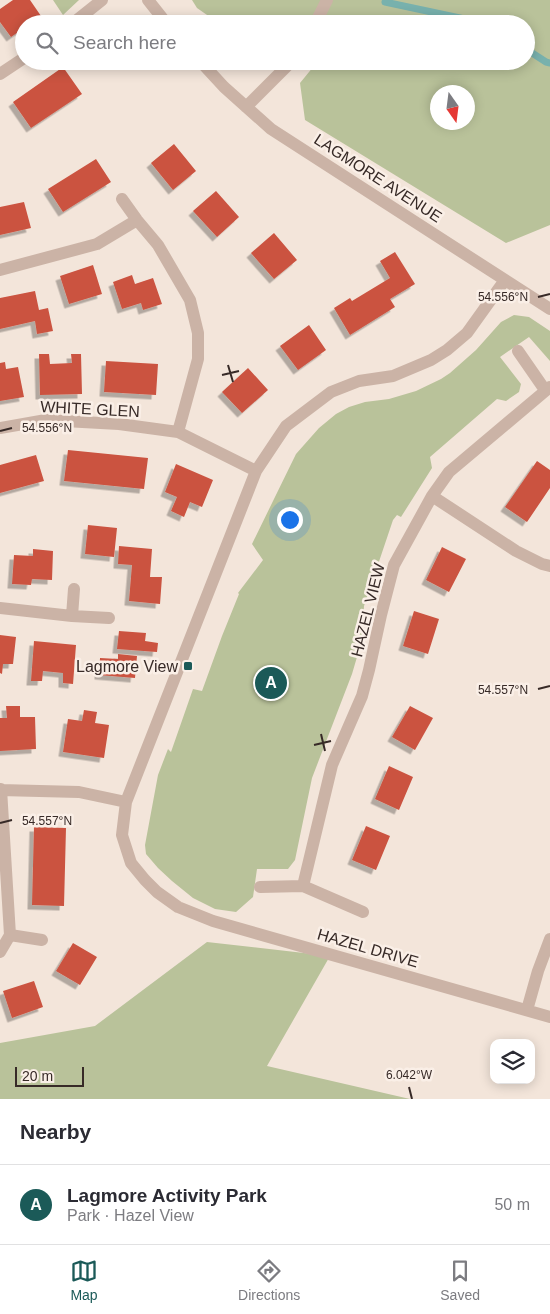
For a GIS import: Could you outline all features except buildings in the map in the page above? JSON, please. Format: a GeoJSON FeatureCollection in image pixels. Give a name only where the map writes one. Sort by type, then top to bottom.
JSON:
{"type":"FeatureCollection","features":[{"type":"Feature","properties":{"kind":"street"},"geometry":{"type":"LineString","coordinates":[[83,15],[102,0]]}},
{"type":"Feature","properties":{"kind":"street"},"geometry":{"type":"LineString","coordinates":[[148,0],[160,15]]}},
{"type":"Feature","properties":{"kind":"street"},"geometry":{"type":"LineString","coordinates":[[320,15],[327,0]]}},
{"type":"Feature","properties":{"kind":"street"},"geometry":{"type":"LineString","coordinates":[[0,74],[15,64]]}},
{"type":"Feature","properties":{"kind":"street","name":"LAGMORE AVENUE"},"geometry":{"type":"LineString","coordinates":[[208,70],[224,87],[271,129],[550,309]]}},
{"type":"Feature","properties":{"kind":"street"},"geometry":{"type":"LineString","coordinates":[[246,107],[283,70]]}},
{"type":"Feature","properties":{"kind":"street"},"geometry":{"type":"LineString","coordinates":[[122,199],[158,245],[190,300],[198,333],[198,359],[178,432]]}},
{"type":"Feature","properties":{"kind":"street"},"geometry":{"type":"LineString","coordinates":[[0,270],[96,244],[137,220]]}},
{"type":"Feature","properties":{"kind":"street"},"geometry":{"type":"LineString","coordinates":[[0,952],[10,934],[0,790],[79,792],[126,802],[256,471],[286,426],[331,392],[359,381],[393,376],[431,360],[447,350],[468,333],[505,280]]}},
{"type":"Feature","properties":{"kind":"street","name":"HAZEL VIEW"},"geometry":{"type":"LineString","coordinates":[[303,886],[332,765],[362,696],[394,565],[432,496],[449,472],[548,388],[518,352]]}},
{"type":"Feature","properties":{"kind":"street","name":"WHITE GLEN"},"geometry":{"type":"LineString","coordinates":[[0,428],[46,420],[119,424],[178,432],[256,471]]}},
{"type":"Feature","properties":{"kind":"street"},"geometry":{"type":"LineString","coordinates":[[432,496],[516,551],[550,566]]}},
{"type":"Feature","properties":{"kind":"street"},"geometry":{"type":"LineString","coordinates":[[72,616],[74,589]]}},
{"type":"Feature","properties":{"kind":"street"},"geometry":{"type":"LineString","coordinates":[[0,608],[109,618]]}},
{"type":"Feature","properties":{"kind":"street","name":"HAZEL DRIVE"},"geometry":{"type":"LineString","coordinates":[[126,802],[122,835],[131,863],[157,892],[185,911],[213,921],[550,1017]]}},
{"type":"Feature","properties":{"kind":"street"},"geometry":{"type":"LineString","coordinates":[[260,887],[303,886],[363,912]]}},
{"type":"Feature","properties":{"kind":"street"},"geometry":{"type":"LineString","coordinates":[[10,934],[42,940]]}},
{"type":"Feature","properties":{"kind":"street"},"geometry":{"type":"LineString","coordinates":[[527,1010],[538,971],[550,939]]}},
{"type":"Feature","properties":{"kind":"green space"},"geometry":{"type":"Polygon","coordinates":[[[53,0],[79,0],[63,15],[53,0]]]}},
{"type":"Feature","properties":{"kind":"green space"},"geometry":{"type":"Polygon","coordinates":[[[192,0],[550,0],[550,225],[506,243],[305,120],[300,83],[311,70],[535,70],[535,15],[207,15],[197,8],[192,0]]]}},
{"type":"Feature","properties":{"kind":"green space"},"geometry":{"type":"Polygon","coordinates":[[[514,315],[529,317],[550,331],[550,361],[529,337],[500,357],[521,384],[519,392],[506,401],[497,399],[430,457],[432,468],[401,517],[397,515],[393,520],[364,606],[362,640],[352,674],[312,778],[295,860],[288,869],[257,869],[253,897],[236,912],[215,909],[193,898],[158,868],[146,854],[145,845],[158,775],[168,749],[171,752],[193,689],[202,691],[238,593],[263,560],[252,544],[296,454],[319,428],[336,414],[349,407],[365,402],[389,399],[416,391],[441,379],[476,350],[501,322],[514,315]]]}},
{"type":"Feature","properties":{"kind":"green space"},"geometry":{"type":"Polygon","coordinates":[[[207,942],[330,956],[267,1066],[410,1099],[0,1099],[0,1043],[95,1026],[207,942]]]}},
{"type":"Feature","properties":{"kind":"waterway"},"geometry":{"type":"LineString","coordinates":[[385,2],[446,15]]}},
{"type":"Feature","properties":{"kind":"waterway"},"geometry":{"type":"LineString","coordinates":[[535,55],[550,63]]}},
{"type":"Feature","properties":{"kind":"place","name":"Lagmore View"},"geometry":{"type":"Point","coordinates":[188,666]}},
{"type":"Feature","properties":{"kind":"place","name":"Lagmore Activity Park"},"geometry":{"type":"Point","coordinates":[271,683]}}]}
